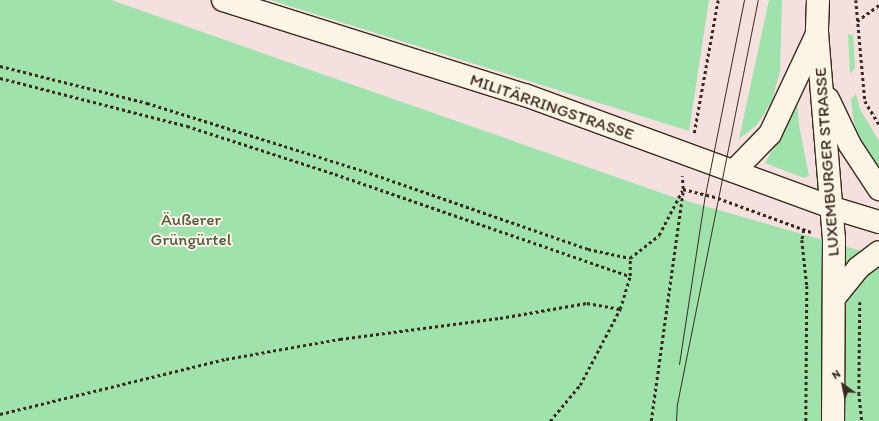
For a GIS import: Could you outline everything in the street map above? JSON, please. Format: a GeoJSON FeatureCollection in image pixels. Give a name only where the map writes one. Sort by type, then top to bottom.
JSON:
{"type":"FeatureCollection","features":[{"type":"Feature","properties":{"kind":"main road","name":"MILITÄRRINGSTRASSE"},"geometry":{"type":"LineString","coordinates":[[223,0],[525,95],[688,156],[734,171],[833,208],[879,222]]}},
{"type":"Feature","properties":{"kind":"main road","name":"LUXEMBURGER STRASSE"},"geometry":{"type":"LineString","coordinates":[[818,0],[818,33],[833,208],[833,421]]}},
{"type":"Feature","properties":{"kind":"main road"},"geometry":{"type":"LineString","coordinates":[[734,171],[770,134],[818,33]]}},
{"type":"Feature","properties":{"kind":"main road"},"geometry":{"type":"LineString","coordinates":[[822,87],[850,145],[879,190]]}},
{"type":"Feature","properties":{"kind":"main road"},"geometry":{"type":"LineString","coordinates":[[834,298],[858,268],[879,252]]}},
{"type":"Feature","properties":{"kind":"path"},"geometry":{"type":"LineString","coordinates":[[688,156],[718,0]]}},
{"type":"Feature","properties":{"kind":"path"},"geometry":{"type":"LineString","coordinates":[[856,0],[856,22],[865,102],[879,124]]}},
{"type":"Feature","properties":{"kind":"path"},"geometry":{"type":"LineString","coordinates":[[856,22],[879,5]]}},
{"type":"Feature","properties":{"kind":"path"},"geometry":{"type":"LineString","coordinates":[[0,66],[147,103],[364,171],[588,248],[630,258]]}},
{"type":"Feature","properties":{"kind":"path"},"geometry":{"type":"LineString","coordinates":[[0,78],[195,129],[335,174],[630,276]]}},
{"type":"Feature","properties":{"kind":"path"},"geometry":{"type":"LineString","coordinates":[[630,258],[659,235],[683,189]]}},
{"type":"Feature","properties":{"kind":"path"},"geometry":{"type":"LineString","coordinates":[[683,189],[764,214],[804,230],[834,238]]}},
{"type":"Feature","properties":{"kind":"path"},"geometry":{"type":"LineString","coordinates":[[651,421],[683,189]]}},
{"type":"Feature","properties":{"kind":"path"},"geometry":{"type":"LineString","coordinates":[[804,230],[802,240],[808,286],[806,421]]}},
{"type":"Feature","properties":{"kind":"path"},"geometry":{"type":"LineString","coordinates":[[550,421],[580,385],[620,309],[630,276],[630,258]]}},
{"type":"Feature","properties":{"kind":"path"},"geometry":{"type":"LineString","coordinates":[[860,300],[859,393],[862,421]]}},
{"type":"Feature","properties":{"kind":"path"},"geometry":{"type":"LineString","coordinates":[[0,414],[226,358],[340,339],[500,318],[587,303],[620,309]]}},
{"type":"Feature","properties":{"kind":"green space","name":"Äußerer Grüngürtel"},"geometry":{"type":"Polygon","coordinates":[[[0,0],[111,0],[673,197],[879,256],[879,421],[0,421],[0,0]]]}},
{"type":"Feature","properties":{"kind":"green space"},"geometry":{"type":"Polygon","coordinates":[[[270,0],[709,0],[689,131],[270,0]]]}},
{"type":"Feature","properties":{"kind":"green space"},"geometry":{"type":"Polygon","coordinates":[[[769,0],[782,0],[780,71],[772,101],[757,125],[739,139],[769,0]]]}},
{"type":"Feature","properties":{"kind":"green space"},"geometry":{"type":"Polygon","coordinates":[[[848,34],[853,35],[855,68],[850,74],[848,34]]]}},
{"type":"Feature","properties":{"kind":"green space"},"geometry":{"type":"Polygon","coordinates":[[[796,89],[799,125],[809,176],[804,178],[765,163],[781,134],[796,89]]]}},
{"type":"Feature","properties":{"kind":"green space"},"geometry":{"type":"Polygon","coordinates":[[[856,94],[860,109],[879,141],[879,167],[875,173],[858,137],[853,118],[851,99],[856,94]]]}},
{"type":"Feature","properties":{"kind":"tram line"},"geometry":{"type":"LineString","coordinates":[[679,364],[705,195],[744,0]]}},
{"type":"Feature","properties":{"kind":"tram line"},"geometry":{"type":"LineString","coordinates":[[676,421],[677,404],[758,0]]}}]}
